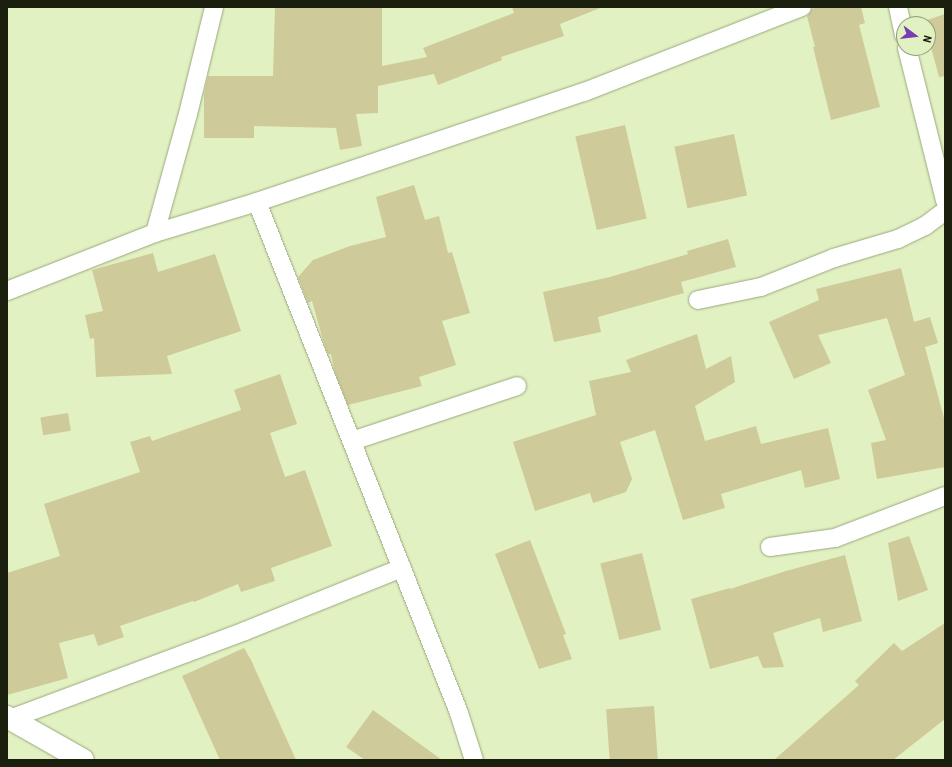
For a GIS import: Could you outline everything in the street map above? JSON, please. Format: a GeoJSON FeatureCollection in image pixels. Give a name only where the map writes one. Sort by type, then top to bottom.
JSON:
{"type":"FeatureCollection","features":[{"type":"Feature","properties":{"kind":"street"},"geometry":{"type":"LineString","coordinates":[[155,233],[188,114],[214,7]]}},
{"type":"Feature","properties":{"kind":"street"},"geometry":{"type":"LineString","coordinates":[[7,291],[155,233],[257,202],[584,92],[802,7]]}},
{"type":"Feature","properties":{"kind":"street"},"geometry":{"type":"LineString","coordinates":[[909,56],[945,200]]}},
{"type":"Feature","properties":{"kind":"street"},"geometry":{"type":"LineString","coordinates":[[257,202],[459,713],[474,760]]}},
{"type":"Feature","properties":{"kind":"street"},"geometry":{"type":"LineString","coordinates":[[698,300],[761,287],[834,258],[898,239],[924,226],[945,211]]}},
{"type":"Feature","properties":{"kind":"street"},"geometry":{"type":"LineString","coordinates":[[352,441],[517,386]]}},
{"type":"Feature","properties":{"kind":"street"},"geometry":{"type":"LineString","coordinates":[[770,547],[835,538],[945,496]]}},
{"type":"Feature","properties":{"kind":"street"},"geometry":{"type":"LineString","coordinates":[[9,718],[245,631],[402,568]]}},
{"type":"Feature","properties":{"kind":"street"},"geometry":{"type":"LineString","coordinates":[[9,718],[83,760]]}},
{"type":"Feature","properties":{"kind":"building"},"geometry":{"type":"Polygon","coordinates":[[[275,7],[382,7],[382,66],[427,57],[423,48],[514,13],[512,7],[600,8],[560,24],[564,36],[501,57],[502,60],[438,85],[434,74],[378,86],[378,113],[356,114],[362,146],[340,150],[336,128],[254,126],[254,138],[204,138],[204,94],[208,76],[273,76],[275,7]]]}},
{"type":"Feature","properties":{"kind":"building"},"geometry":{"type":"Polygon","coordinates":[[[818,7],[861,7],[865,23],[859,25],[880,107],[831,120],[807,16],[812,9],[818,7]]]}},
{"type":"Feature","properties":{"kind":"building"},"geometry":{"type":"Polygon","coordinates":[[[945,14],[945,76],[939,77],[933,56],[936,56],[936,17],[945,14]]]}},
{"type":"Feature","properties":{"kind":"building"},"geometry":{"type":"Polygon","coordinates":[[[625,125],[647,219],[597,230],[575,136],[625,125]]]}},
{"type":"Feature","properties":{"kind":"building"},"geometry":{"type":"Polygon","coordinates":[[[734,134],[747,196],[687,208],[674,147],[734,134]]]}},
{"type":"Feature","properties":{"kind":"building"},"geometry":{"type":"Polygon","coordinates":[[[414,185],[425,220],[439,216],[448,253],[452,252],[470,313],[442,321],[456,365],[419,377],[422,386],[348,405],[335,372],[331,354],[328,354],[324,343],[312,301],[308,303],[298,277],[313,260],[350,246],[386,237],[376,197],[414,185]]]}},
{"type":"Feature","properties":{"kind":"building"},"geometry":{"type":"Polygon","coordinates":[[[728,239],[736,267],[681,282],[684,293],[598,317],[601,332],[554,342],[543,292],[610,277],[688,254],[687,251],[728,239]]]}},
{"type":"Feature","properties":{"kind":"building"},"geometry":{"type":"Polygon","coordinates":[[[153,253],[158,272],[215,254],[241,331],[167,356],[172,374],[96,377],[94,338],[90,339],[85,315],[103,311],[92,270],[153,253]]]}},
{"type":"Feature","properties":{"kind":"building"},"geometry":{"type":"Polygon","coordinates":[[[901,268],[914,322],[930,317],[938,343],[925,347],[945,422],[945,467],[877,479],[871,443],[886,440],[868,390],[905,375],[887,318],[818,335],[831,363],[794,379],[769,322],[819,300],[816,289],[901,268]]]}},
{"type":"Feature","properties":{"kind":"building"},"geometry":{"type":"Polygon","coordinates":[[[697,334],[706,369],[731,356],[735,382],[695,406],[705,441],[756,426],[761,444],[828,428],[840,479],[805,488],[801,470],[721,494],[725,508],[683,520],[655,430],[620,442],[632,479],[626,492],[593,503],[590,493],[535,511],[513,442],[596,415],[589,381],[631,372],[626,360],[697,334]]]}},
{"type":"Feature","properties":{"kind":"building"},"geometry":{"type":"Polygon","coordinates":[[[280,374],[297,424],[270,433],[285,477],[305,470],[332,546],[271,568],[275,581],[241,592],[238,584],[194,602],[193,601],[120,626],[124,637],[98,646],[94,634],[59,643],[68,678],[7,695],[7,573],[60,556],[44,504],[140,472],[130,442],[150,436],[152,441],[241,410],[234,390],[280,374]]]}},
{"type":"Feature","properties":{"kind":"building"},"geometry":{"type":"Polygon","coordinates":[[[68,413],[71,431],[43,435],[40,417],[68,413]]]}},
{"type":"Feature","properties":{"kind":"building"},"geometry":{"type":"Polygon","coordinates":[[[909,536],[928,590],[898,601],[888,543],[909,536]]]}},
{"type":"Feature","properties":{"kind":"building"},"geometry":{"type":"Polygon","coordinates":[[[530,540],[566,634],[563,635],[572,659],[539,669],[495,554],[530,540]]]}},
{"type":"Feature","properties":{"kind":"building"},"geometry":{"type":"Polygon","coordinates":[[[642,553],[661,630],[619,640],[600,563],[642,553]]]}},
{"type":"Feature","properties":{"kind":"building"},"geometry":{"type":"Polygon","coordinates":[[[845,555],[862,621],[823,632],[820,618],[773,633],[784,667],[763,668],[758,656],[710,669],[691,599],[845,555]]]}},
{"type":"Feature","properties":{"kind":"building"},"geometry":{"type":"Polygon","coordinates":[[[945,623],[945,719],[893,760],[774,760],[859,685],[855,681],[894,643],[902,651],[945,623]]]}},
{"type":"Feature","properties":{"kind":"building"},"geometry":{"type":"Polygon","coordinates":[[[244,648],[251,660],[296,760],[220,760],[182,676],[244,648]]]}},
{"type":"Feature","properties":{"kind":"building"},"geometry":{"type":"Polygon","coordinates":[[[654,706],[658,760],[610,760],[606,709],[654,706]]]}},
{"type":"Feature","properties":{"kind":"building"},"geometry":{"type":"Polygon","coordinates":[[[373,710],[442,760],[365,760],[346,747],[373,710]]]}}]}
